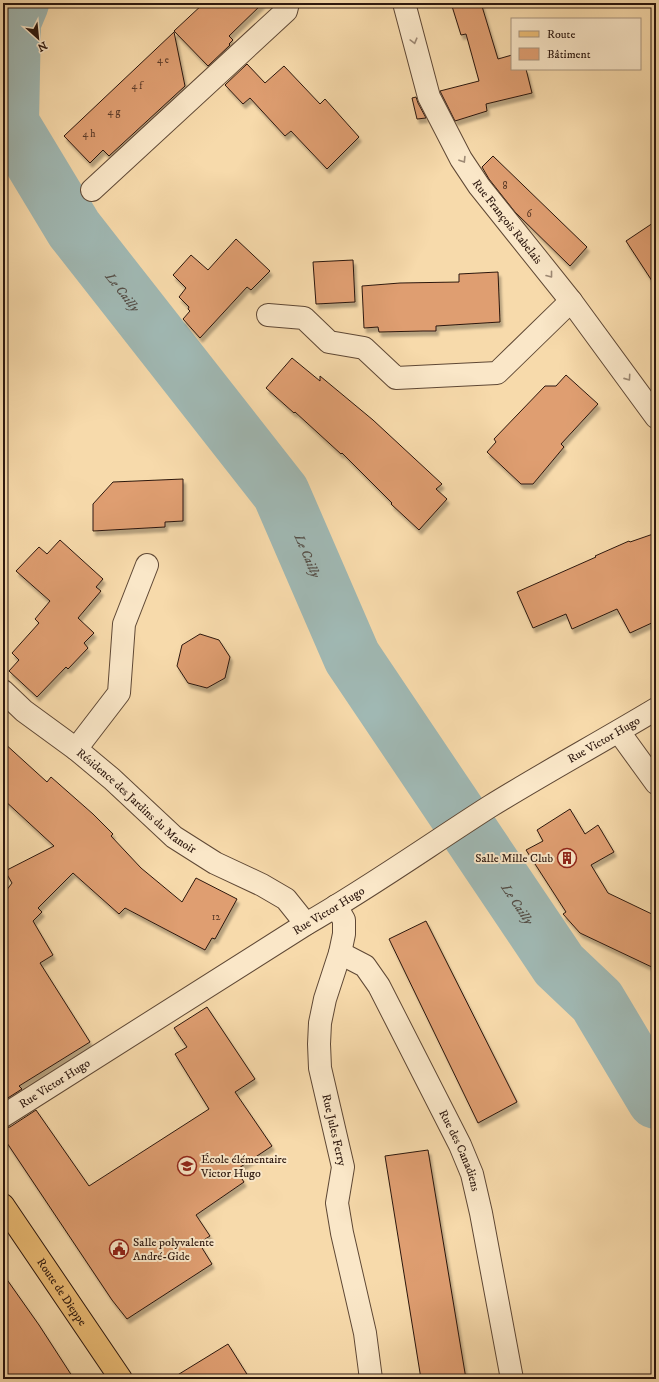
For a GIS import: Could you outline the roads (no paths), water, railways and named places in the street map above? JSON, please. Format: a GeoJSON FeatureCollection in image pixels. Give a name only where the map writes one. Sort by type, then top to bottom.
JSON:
{"type":"FeatureCollection","features":[{"type":"Feature","properties":{"kind":"main road","name":"Route de Dieppe"},"geometry":{"type":"LineString","coordinates":[[3,1205],[121,1379]]}},
{"type":"Feature","properties":{"kind":"street"},"geometry":{"type":"LineString","coordinates":[[92,190],[286,11],[288,3]]}},
{"type":"Feature","properties":{"kind":"street","name":"Rue François Rabelais"},"geometry":{"type":"LineString","coordinates":[[404,3],[429,97],[461,158],[480,186],[571,301],[656,417]]}},
{"type":"Feature","properties":{"kind":"street"},"geometry":{"type":"LineString","coordinates":[[268,315],[304,318],[329,342],[364,348],[396,378],[489,374],[497,373],[571,301]]}},
{"type":"Feature","properties":{"kind":"street","name":"Résidence des Jardins du Manoir"},"geometry":{"type":"LineString","coordinates":[[147,565],[124,624],[119,693],[76,749],[112,779],[174,836],[215,862],[262,885],[286,899],[306,924]]}},
{"type":"Feature","properties":{"kind":"street"},"geometry":{"type":"LineString","coordinates":[[3,691],[24,711],[76,749]]}},
{"type":"Feature","properties":{"kind":"street","name":"Rue Victor Hugo"},"geometry":{"type":"LineString","coordinates":[[3,1116],[490,807],[656,709]]}},
{"type":"Feature","properties":{"kind":"street"},"geometry":{"type":"LineString","coordinates":[[619,732],[656,783]]}},
{"type":"Feature","properties":{"kind":"street","name":"Rue Jules Ferry"},"geometry":{"type":"LineString","coordinates":[[336,906],[344,920],[344,934],[340,953],[325,999],[320,1023],[320,1068],[343,1167],[337,1203],[342,1233],[365,1333],[371,1379]]}},
{"type":"Feature","properties":{"kind":"street","name":"Rue des Canadiens"},"geometry":{"type":"LineString","coordinates":[[340,953],[365,966],[379,986],[460,1145],[472,1174],[481,1213],[512,1379]]}},
{"type":"Feature","properties":{"kind":"waterway","name":"Le Cailly"},"geometry":{"type":"LineString","coordinates":[[20,3],[12,22],[10,123],[74,229],[281,493],[352,657],[559,965],[597,1001],[656,1100]]}},
{"type":"Feature","properties":{"kind":"place","name":"Salle Mille Club"},"geometry":{"type":"Point","coordinates":[567,858]}},
{"type":"Feature","properties":{"kind":"place","name":"École élémentaire Victor Hugo"},"geometry":{"type":"Point","coordinates":[187,1166]}},
{"type":"Feature","properties":{"kind":"place","name":"Salle polyvalente André-Gide"},"geometry":{"type":"Point","coordinates":[119,1249]}}]}
